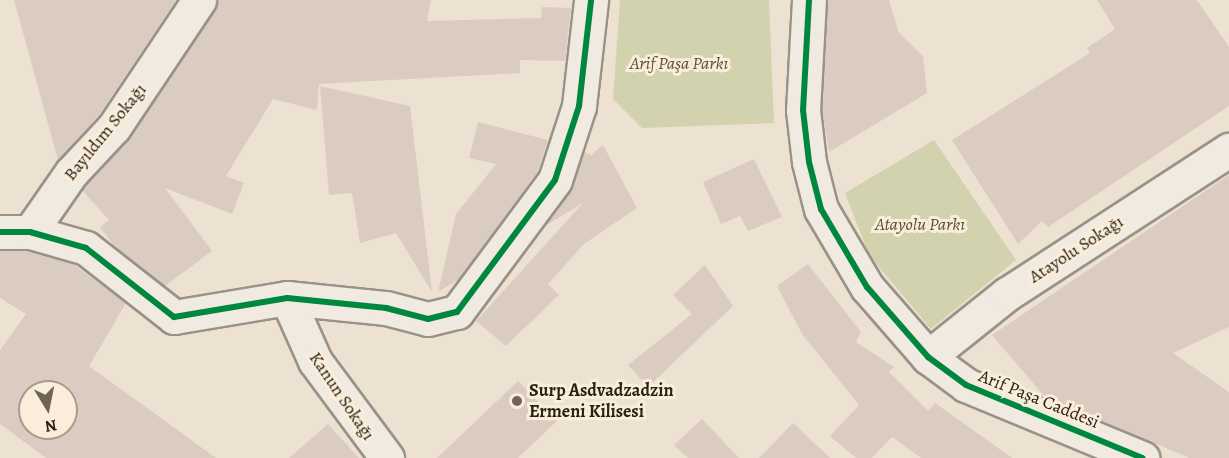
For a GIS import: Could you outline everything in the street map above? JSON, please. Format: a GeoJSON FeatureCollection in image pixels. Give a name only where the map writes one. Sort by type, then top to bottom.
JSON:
{"type":"FeatureCollection","features":[{"type":"Feature","properties":{"kind":"street","name":"Bayıldım Sokağı"},"geometry":{"type":"LineString","coordinates":[[15,232],[114,127],[199,0]]}},
{"type":"Feature","properties":{"kind":"street"},"geometry":{"type":"LineString","coordinates":[[15,232],[86,248],[174,317],[287,298],[386,308],[428,319],[457,312],[555,180],[579,106],[591,0]]}},
{"type":"Feature","properties":{"kind":"street","name":"Arif Paşa Caddesi"},"geometry":{"type":"LineString","coordinates":[[809,0],[803,110],[821,209],[867,287],[928,357],[966,385],[1142,458]]}},
{"type":"Feature","properties":{"kind":"street","name":"Atayolu Sokağı"},"geometry":{"type":"LineString","coordinates":[[928,357],[1007,294],[1229,150]]}},
{"type":"Feature","properties":{"kind":"street","name":"Kanun Sokağı"},"geometry":{"type":"LineString","coordinates":[[287,298],[315,361],[387,458]]}},
{"type":"Feature","properties":{"kind":"green space","name":"Arif Paşa Parkı"},"geometry":{"type":"Polygon","coordinates":[[[620,0],[769,0],[774,123],[642,128],[613,99],[620,0]]]}},
{"type":"Feature","properties":{"kind":"green space","name":"Atayolu Parkı"},"geometry":{"type":"Polygon","coordinates":[[[934,140],[1016,260],[931,329],[869,255],[845,193],[934,140]]]}},
{"type":"Feature","properties":{"kind":"building"},"geometry":{"type":"Polygon","coordinates":[[[14,0],[176,0],[99,115],[58,160],[14,0]]]}},
{"type":"Feature","properties":{"kind":"building"},"geometry":{"type":"Polygon","coordinates":[[[218,0],[431,0],[427,21],[541,18],[542,7],[571,8],[565,61],[520,60],[520,73],[319,84],[317,110],[273,99],[226,176],[244,183],[232,214],[165,188],[212,251],[165,286],[115,247],[100,227],[109,220],[82,190],[129,138],[218,0]]]}},
{"type":"Feature","properties":{"kind":"building"},"geometry":{"type":"Polygon","coordinates":[[[828,0],[889,0],[899,33],[923,56],[927,93],[829,152],[822,109],[828,0]]]}},
{"type":"Feature","properties":{"kind":"building"},"geometry":{"type":"Polygon","coordinates":[[[1097,0],[1197,0],[1229,47],[1229,106],[1048,227],[1042,221],[1018,244],[952,140],[1090,53],[1087,48],[1115,29],[1097,0]]]}},
{"type":"Feature","properties":{"kind":"building"},"geometry":{"type":"Polygon","coordinates":[[[320,86],[410,106],[432,292],[396,233],[360,243],[352,193],[329,195],[320,86]]]}},
{"type":"Feature","properties":{"kind":"building"},"geometry":{"type":"Polygon","coordinates":[[[478,122],[548,140],[538,171],[458,280],[438,292],[456,214],[496,164],[469,158],[478,122]]]}},
{"type":"Feature","properties":{"kind":"building"},"geometry":{"type":"Polygon","coordinates":[[[603,145],[637,208],[584,244],[548,284],[559,295],[506,346],[476,321],[583,203],[543,227],[570,191],[584,152],[591,155],[603,145]]]}},
{"type":"Feature","properties":{"kind":"building"},"geometry":{"type":"Polygon","coordinates":[[[754,159],[782,217],[748,231],[740,216],[721,224],[703,182],[754,159]]]}},
{"type":"Feature","properties":{"kind":"building"},"geometry":{"type":"Polygon","coordinates":[[[1229,175],[1229,327],[1173,353],[1229,392],[1229,458],[1190,458],[1045,397],[992,335],[1229,175]]]}},
{"type":"Feature","properties":{"kind":"building"},"geometry":{"type":"Polygon","coordinates":[[[0,251],[27,251],[73,264],[126,303],[89,366],[216,458],[46,458],[22,440],[78,440],[78,380],[18,380],[18,437],[0,424],[0,350],[26,314],[0,298],[0,251]]]}},
{"type":"Feature","properties":{"kind":"building"},"geometry":{"type":"Polygon","coordinates":[[[808,264],[861,332],[856,342],[894,367],[889,372],[928,411],[935,403],[1012,458],[921,458],[892,437],[872,458],[856,458],[830,436],[859,405],[802,334],[777,286],[808,264]]]}},
{"type":"Feature","properties":{"kind":"building"},"geometry":{"type":"Polygon","coordinates":[[[705,265],[733,306],[648,387],[628,365],[692,314],[673,295],[705,265]]]}},
{"type":"Feature","properties":{"kind":"building","name":"Surp Asdvadzadzin Ermeni Kilisesi"},"geometry":{"type":"Polygon","coordinates":[[[518,381],[557,421],[518,458],[437,458],[518,381]]]}},
{"type":"Feature","properties":{"kind":"building"},"geometry":{"type":"Polygon","coordinates":[[[702,419],[739,458],[688,458],[674,445],[702,419]]]}},
{"type":"Feature","properties":{"kind":"building"},"geometry":{"type":"Polygon","coordinates":[[[793,423],[830,458],[759,458],[793,423]]]}},
{"type":"Feature","properties":{"kind":"building"},"geometry":{"type":"Polygon","coordinates":[[[328,424],[359,458],[289,458],[328,424]]]}},
{"type":"Feature","properties":{"kind":"cycle path"},"geometry":{"type":"LineString","coordinates":[[0,232],[30,232],[86,248],[174,317],[287,298],[386,308],[428,319],[457,312],[555,180],[579,106],[591,0]]}},
{"type":"Feature","properties":{"kind":"cycle path"},"geometry":{"type":"LineString","coordinates":[[809,0],[803,110],[809,162],[821,209],[867,287],[928,357],[966,385],[1142,458]]}},
{"type":"Feature","properties":{"kind":"place","name":"Surp Asdvadzadzin Ermeni Kilisesi"},"geometry":{"type":"Point","coordinates":[517,401]}}]}
